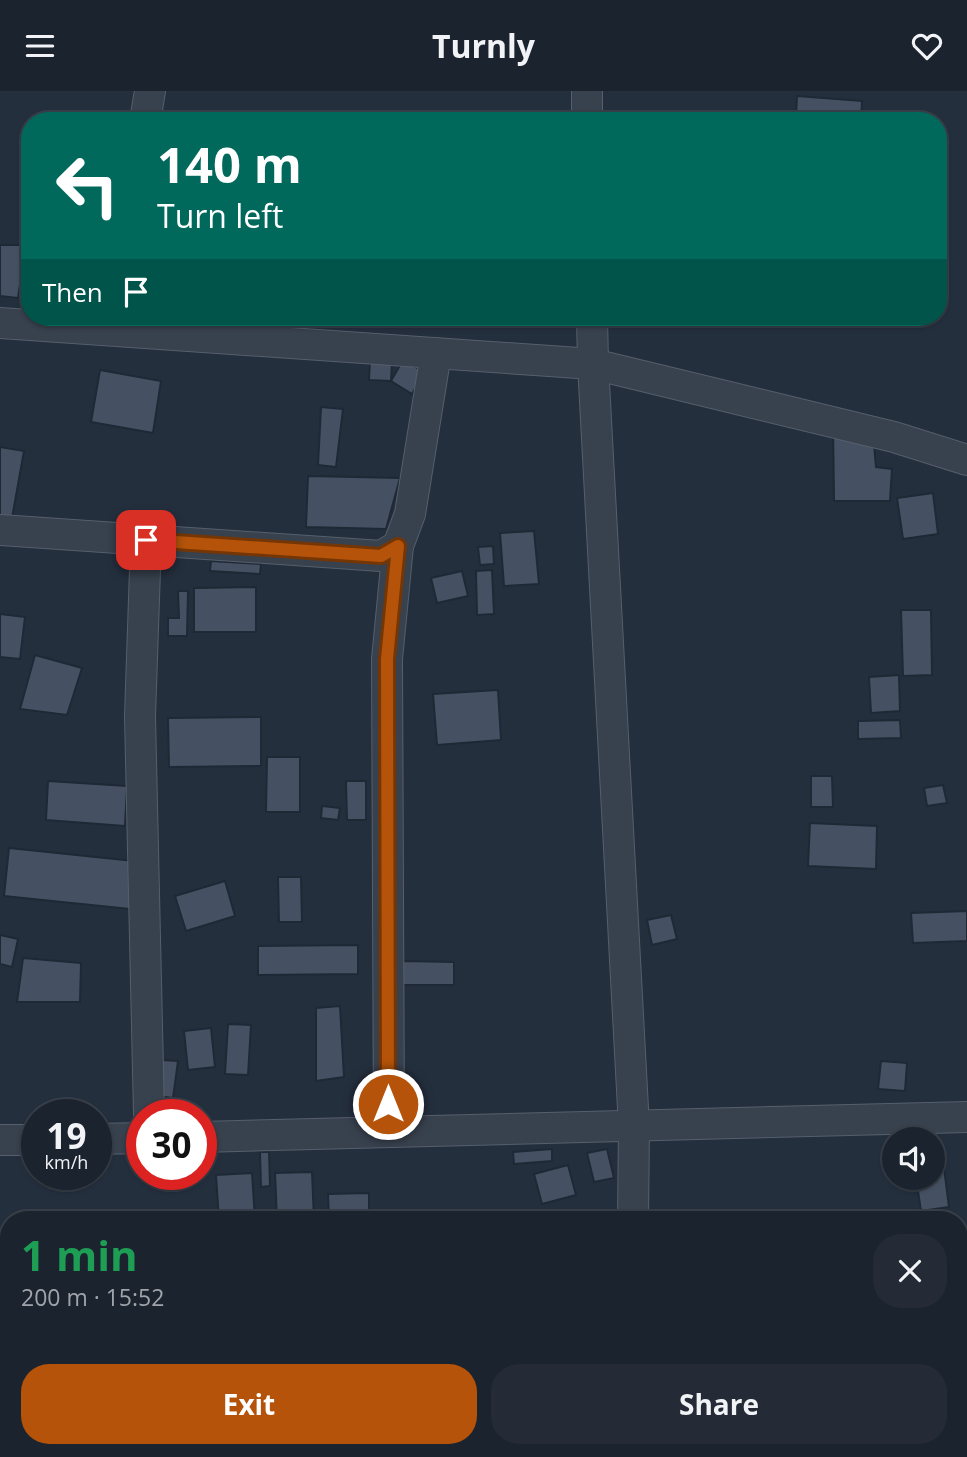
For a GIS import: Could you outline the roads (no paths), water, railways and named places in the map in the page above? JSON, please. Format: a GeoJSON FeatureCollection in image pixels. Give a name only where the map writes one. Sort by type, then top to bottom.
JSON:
{"type":"FeatureCollection","features":[{"type":"Feature","properties":{"kind":"street"},"geometry":{"type":"LineString","coordinates":[[146,112],[149,91]]}},
{"type":"Feature","properties":{"kind":"street"},"geometry":{"type":"LineString","coordinates":[[587,91],[587,112]]}},
{"type":"Feature","properties":{"kind":"street"},"geometry":{"type":"LineString","coordinates":[[0,323],[21,323]]}},
{"type":"Feature","properties":{"kind":"street"},"geometry":{"type":"LineString","coordinates":[[144,326],[436,353],[593,364],[894,437],[967,460]]}},
{"type":"Feature","properties":{"kind":"street"},"geometry":{"type":"LineString","coordinates":[[592,326],[634,1127],[633,1211]]}},
{"type":"Feature","properties":{"kind":"street"},"geometry":{"type":"LineString","coordinates":[[389,1132],[387,659],[398,546],[410,514],[436,353]]}},
{"type":"Feature","properties":{"kind":"street"},"geometry":{"type":"LineString","coordinates":[[0,530],[381,556],[398,546]]}},
{"type":"Feature","properties":{"kind":"street"},"geometry":{"type":"LineString","coordinates":[[146,540],[140,716],[149,1099]]}},
{"type":"Feature","properties":{"kind":"street"},"geometry":{"type":"LineString","coordinates":[[217,1137],[967,1117]]}},
{"type":"Feature","properties":{"kind":"street"},"geometry":{"type":"LineString","coordinates":[[0,1140],[21,1140]]}}]}
